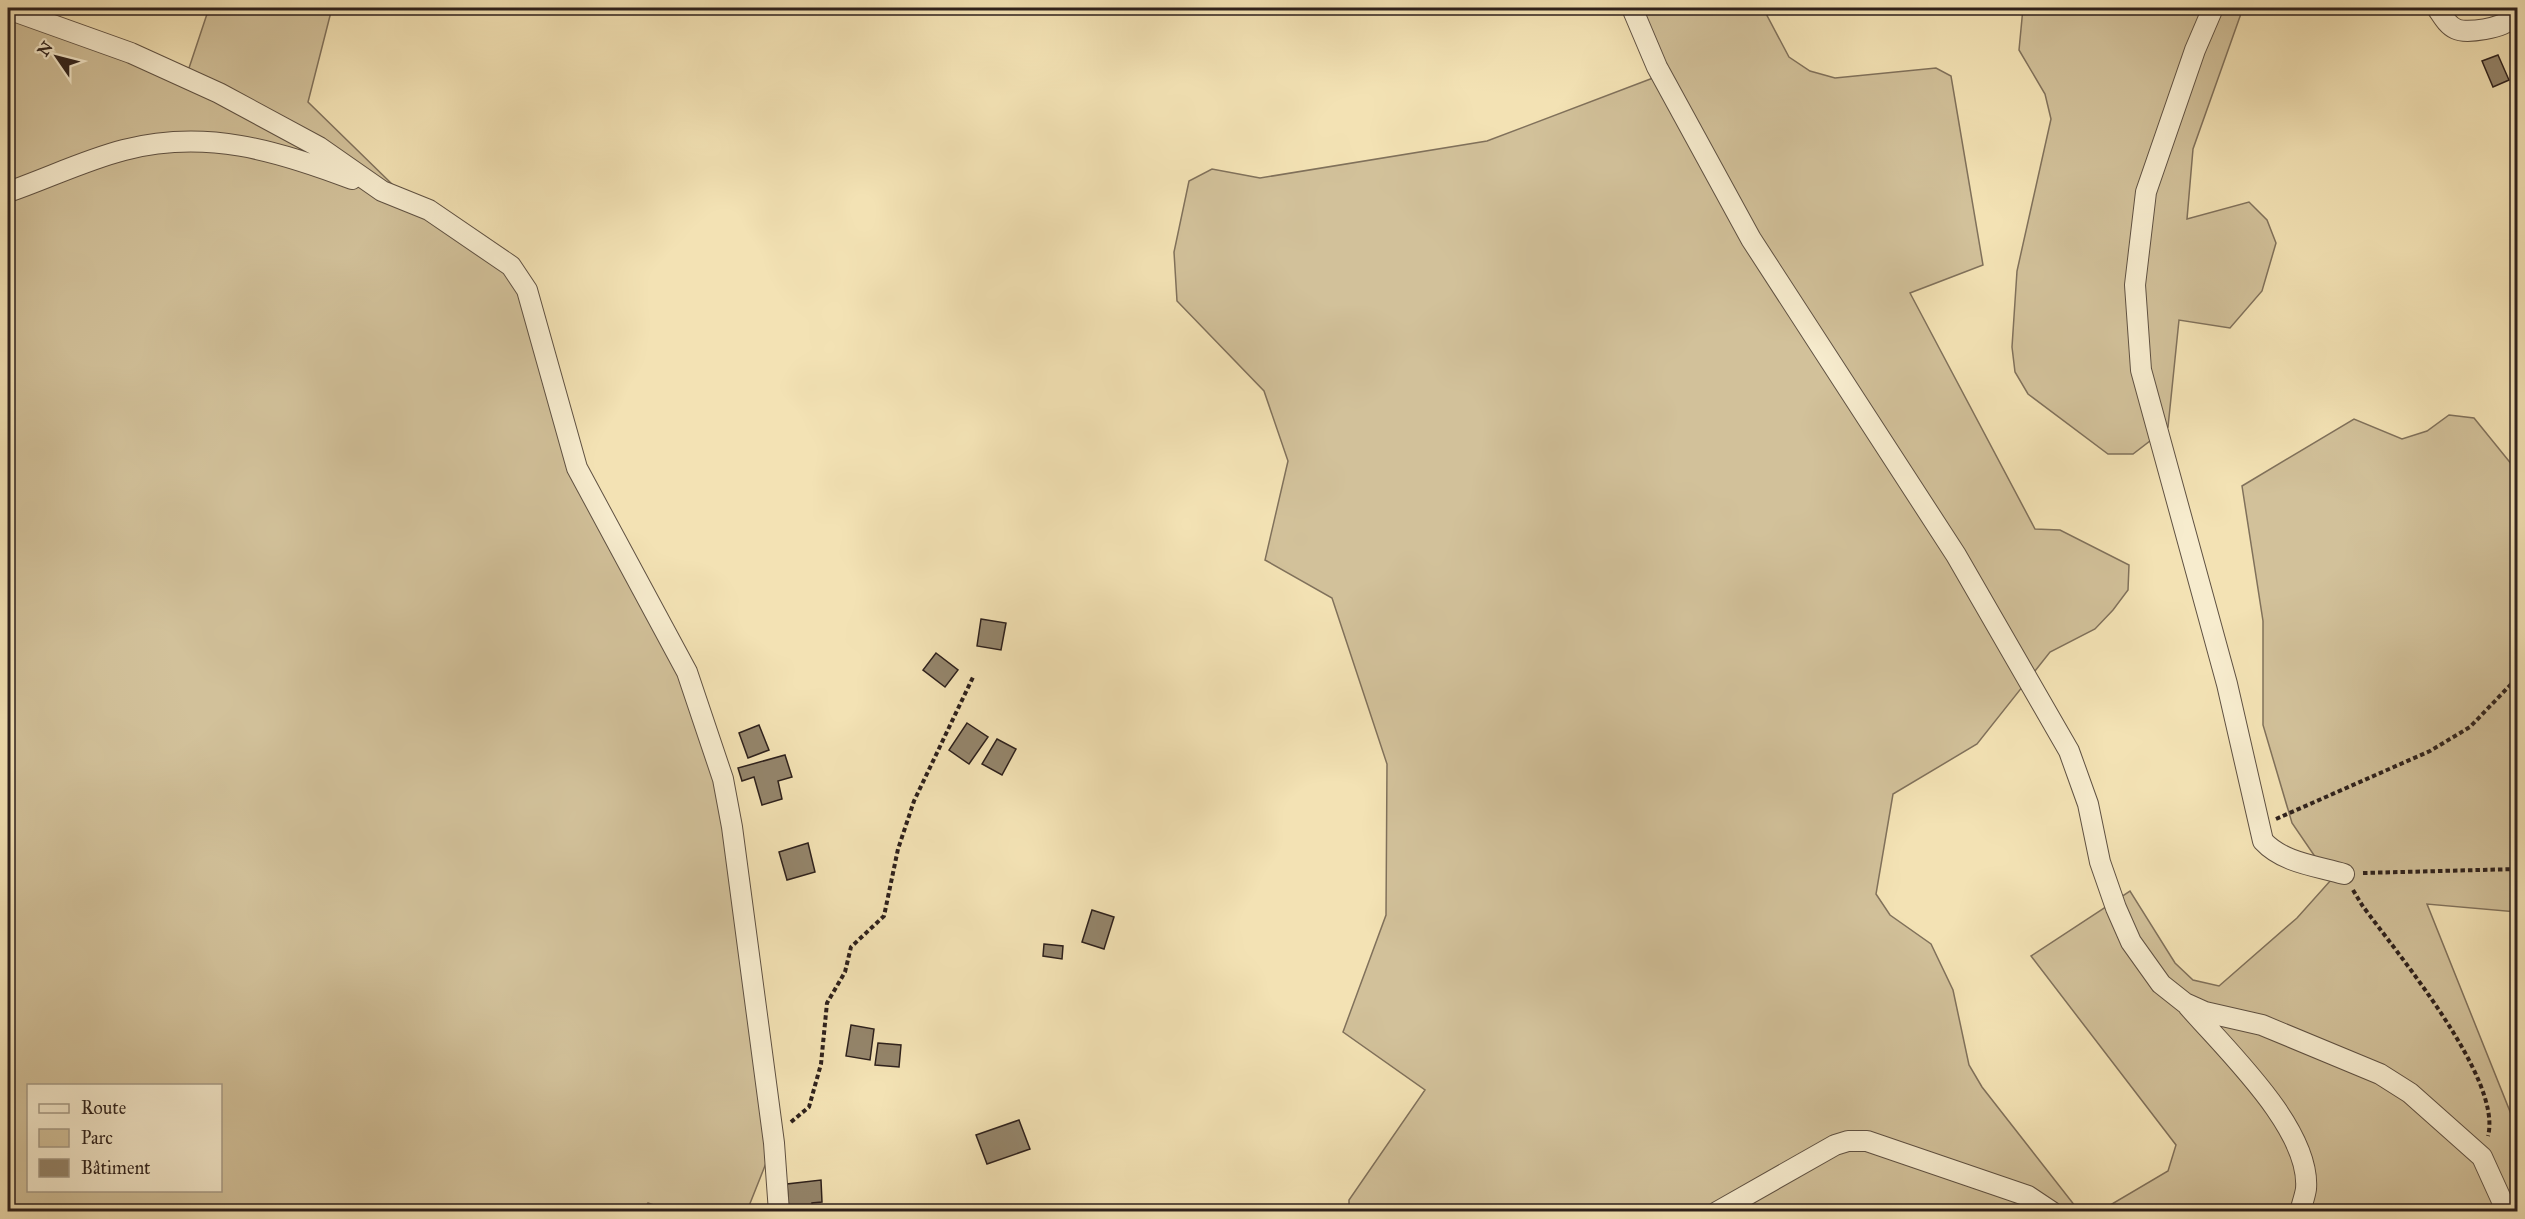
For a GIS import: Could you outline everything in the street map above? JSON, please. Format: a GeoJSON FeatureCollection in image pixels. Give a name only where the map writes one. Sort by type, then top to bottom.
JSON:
{"type":"FeatureCollection","features":[{"type":"Feature","properties":{"kind":"street"},"geometry":{"type":"LineString","coordinates":[[1632,8],[1657,67],[1751,239],[1956,555],[2069,751],[2088,804],[2100,862],[2131,942],[2161,984],[2185,1003],[2283,1117],[2302,1154],[2306,1189],[2300,1212]]}},
{"type":"Feature","properties":{"kind":"street"},"geometry":{"type":"LineString","coordinates":[[2213,8],[2195,50],[2146,192],[2136,296],[2140,370],[2227,684],[2263,841],[2271,850],[2284,858],[2344,874]]}},
{"type":"Feature","properties":{"kind":"street"},"geometry":{"type":"LineString","coordinates":[[2437,8],[2449,25],[2463,31],[2503,26],[2510,19],[2510,8]]}},
{"type":"Feature","properties":{"kind":"street"},"geometry":{"type":"LineString","coordinates":[[8,9],[131,53],[219,93],[319,147],[382,191]]}},
{"type":"Feature","properties":{"kind":"street"},"geometry":{"type":"LineString","coordinates":[[8,192],[124,150],[177,141],[243,144],[303,160],[429,210],[511,266],[526,290],[577,468],[687,672],[723,779],[732,827],[774,1143],[779,1212]]}},
{"type":"Feature","properties":{"kind":"street"},"geometry":{"type":"LineString","coordinates":[[2185,1003],[2205,1012],[2262,1025],[2380,1074],[2410,1093],[2482,1157],[2507,1212]]}},
{"type":"Feature","properties":{"kind":"street"},"geometry":{"type":"LineString","coordinates":[[1717,1212],[1835,1145],[1848,1142],[1867,1142],[2028,1196],[2052,1212]]}},
{"type":"Feature","properties":{"kind":"path"},"geometry":{"type":"LineString","coordinates":[[774,1143],[785,1127],[809,1107],[821,1064],[827,1003],[845,972],[851,947],[884,916],[898,849],[914,801],[974,675]]}},
{"type":"Feature","properties":{"kind":"path"},"geometry":{"type":"LineString","coordinates":[[2259,826],[2430,752],[2470,727],[2517,677]]}},
{"type":"Feature","properties":{"kind":"path"},"geometry":{"type":"LineString","coordinates":[[2482,1157],[2490,1129],[2489,1110],[2481,1084],[2441,1014],[2362,905],[2344,874],[2517,869]]}},
{"type":"Feature","properties":{"kind":"green space"},"geometry":{"type":"Polygon","coordinates":[[[209,8],[332,8],[308,102],[395,187],[511,266],[577,468],[687,672],[723,779],[774,1143],[747,1211],[670,1211],[648,1203],[643,1212],[8,1212],[8,9],[186,77],[209,8]]]}},
{"type":"Feature","properties":{"kind":"green space"},"geometry":{"type":"Polygon","coordinates":[[[1629,8],[1763,8],[1789,57],[1810,71],[1835,78],[1936,68],[1951,76],[1983,265],[1910,293],[2035,529],[2060,530],[2129,565],[2128,590],[2095,629],[2050,652],[1977,744],[1893,794],[1876,894],[1890,915],[1931,944],[1953,990],[1969,1065],[1982,1087],[2079,1211],[1349,1211],[1349,1200],[1425,1090],[1343,1032],[1386,915],[1387,764],[1332,598],[1265,560],[1288,461],[1264,391],[1177,301],[1174,252],[1189,181],[1212,169],[1260,178],[1487,141],[1653,78],[1629,8]]]}},
{"type":"Feature","properties":{"kind":"green space"},"geometry":{"type":"Polygon","coordinates":[[[2023,8],[2243,8],[2193,149],[2187,219],[2249,202],[2267,220],[2276,243],[2262,291],[2230,328],[2179,320],[2168,427],[2133,454],[2108,454],[2028,394],[2015,372],[2012,347],[2017,271],[2051,119],[2045,94],[2019,50],[2023,8]]]}},
{"type":"Feature","properties":{"kind":"green space"},"geometry":{"type":"Polygon","coordinates":[[[2449,415],[2474,418],[2517,471],[2517,912],[2427,904],[2517,1129],[2517,1211],[2100,1211],[2168,1171],[2176,1145],[2031,956],[2130,891],[2175,963],[2193,980],[2219,986],[2297,918],[2331,880],[2292,823],[2263,725],[2263,621],[2242,486],[2354,419],[2402,439],[2427,431],[2449,415]]]}},
{"type":"Feature","properties":{"kind":"building"},"geometry":{"type":"Polygon","coordinates":[[[2473,8],[2505,8],[2505,12],[2473,12],[2473,8]]]}},
{"type":"Feature","properties":{"kind":"building"},"geometry":{"type":"Polygon","coordinates":[[[2498,55],[2509,80],[2493,87],[2482,61],[2498,55]]]}},
{"type":"Feature","properties":{"kind":"building"},"geometry":{"type":"Polygon","coordinates":[[[981,619],[1006,623],[1001,650],[977,646],[981,619]]]}},
{"type":"Feature","properties":{"kind":"building"},"geometry":{"type":"Polygon","coordinates":[[[936,653],[958,670],[945,687],[923,670],[936,653]]]}},
{"type":"Feature","properties":{"kind":"building"},"geometry":{"type":"Polygon","coordinates":[[[967,723],[988,737],[969,764],[949,750],[967,723]]]}},
{"type":"Feature","properties":{"kind":"building"},"geometry":{"type":"Polygon","coordinates":[[[759,725],[769,750],[748,758],[739,733],[759,725]]]}},
{"type":"Feature","properties":{"kind":"building"},"geometry":{"type":"Polygon","coordinates":[[[997,739],[1016,749],[1002,775],[982,764],[997,739]]]}},
{"type":"Feature","properties":{"kind":"building"},"geometry":{"type":"Polygon","coordinates":[[[785,755],[792,777],[778,781],[782,799],[762,805],[754,777],[742,781],[738,768],[785,755]]]}},
{"type":"Feature","properties":{"kind":"building"},"geometry":{"type":"Polygon","coordinates":[[[808,843],[815,872],[787,880],[779,852],[808,843]]]}},
{"type":"Feature","properties":{"kind":"building"},"geometry":{"type":"Polygon","coordinates":[[[1092,910],[1114,917],[1104,949],[1082,942],[1092,910]]]}},
{"type":"Feature","properties":{"kind":"building"},"geometry":{"type":"Polygon","coordinates":[[[1044,944],[1063,946],[1062,959],[1043,956],[1044,944]]]}},
{"type":"Feature","properties":{"kind":"building"},"geometry":{"type":"Polygon","coordinates":[[[851,1025],[874,1029],[870,1060],[846,1056],[851,1025]]]}},
{"type":"Feature","properties":{"kind":"building"},"geometry":{"type":"Polygon","coordinates":[[[878,1043],[901,1045],[899,1067],[875,1065],[878,1043]]]}},
{"type":"Feature","properties":{"kind":"building"},"geometry":{"type":"Polygon","coordinates":[[[1019,1120],[1030,1149],[987,1164],[976,1135],[1019,1120]]]}},
{"type":"Feature","properties":{"kind":"building"},"geometry":{"type":"Polygon","coordinates":[[[821,1180],[822,1202],[812,1203],[813,1212],[789,1212],[787,1184],[821,1180]]]}}]}
